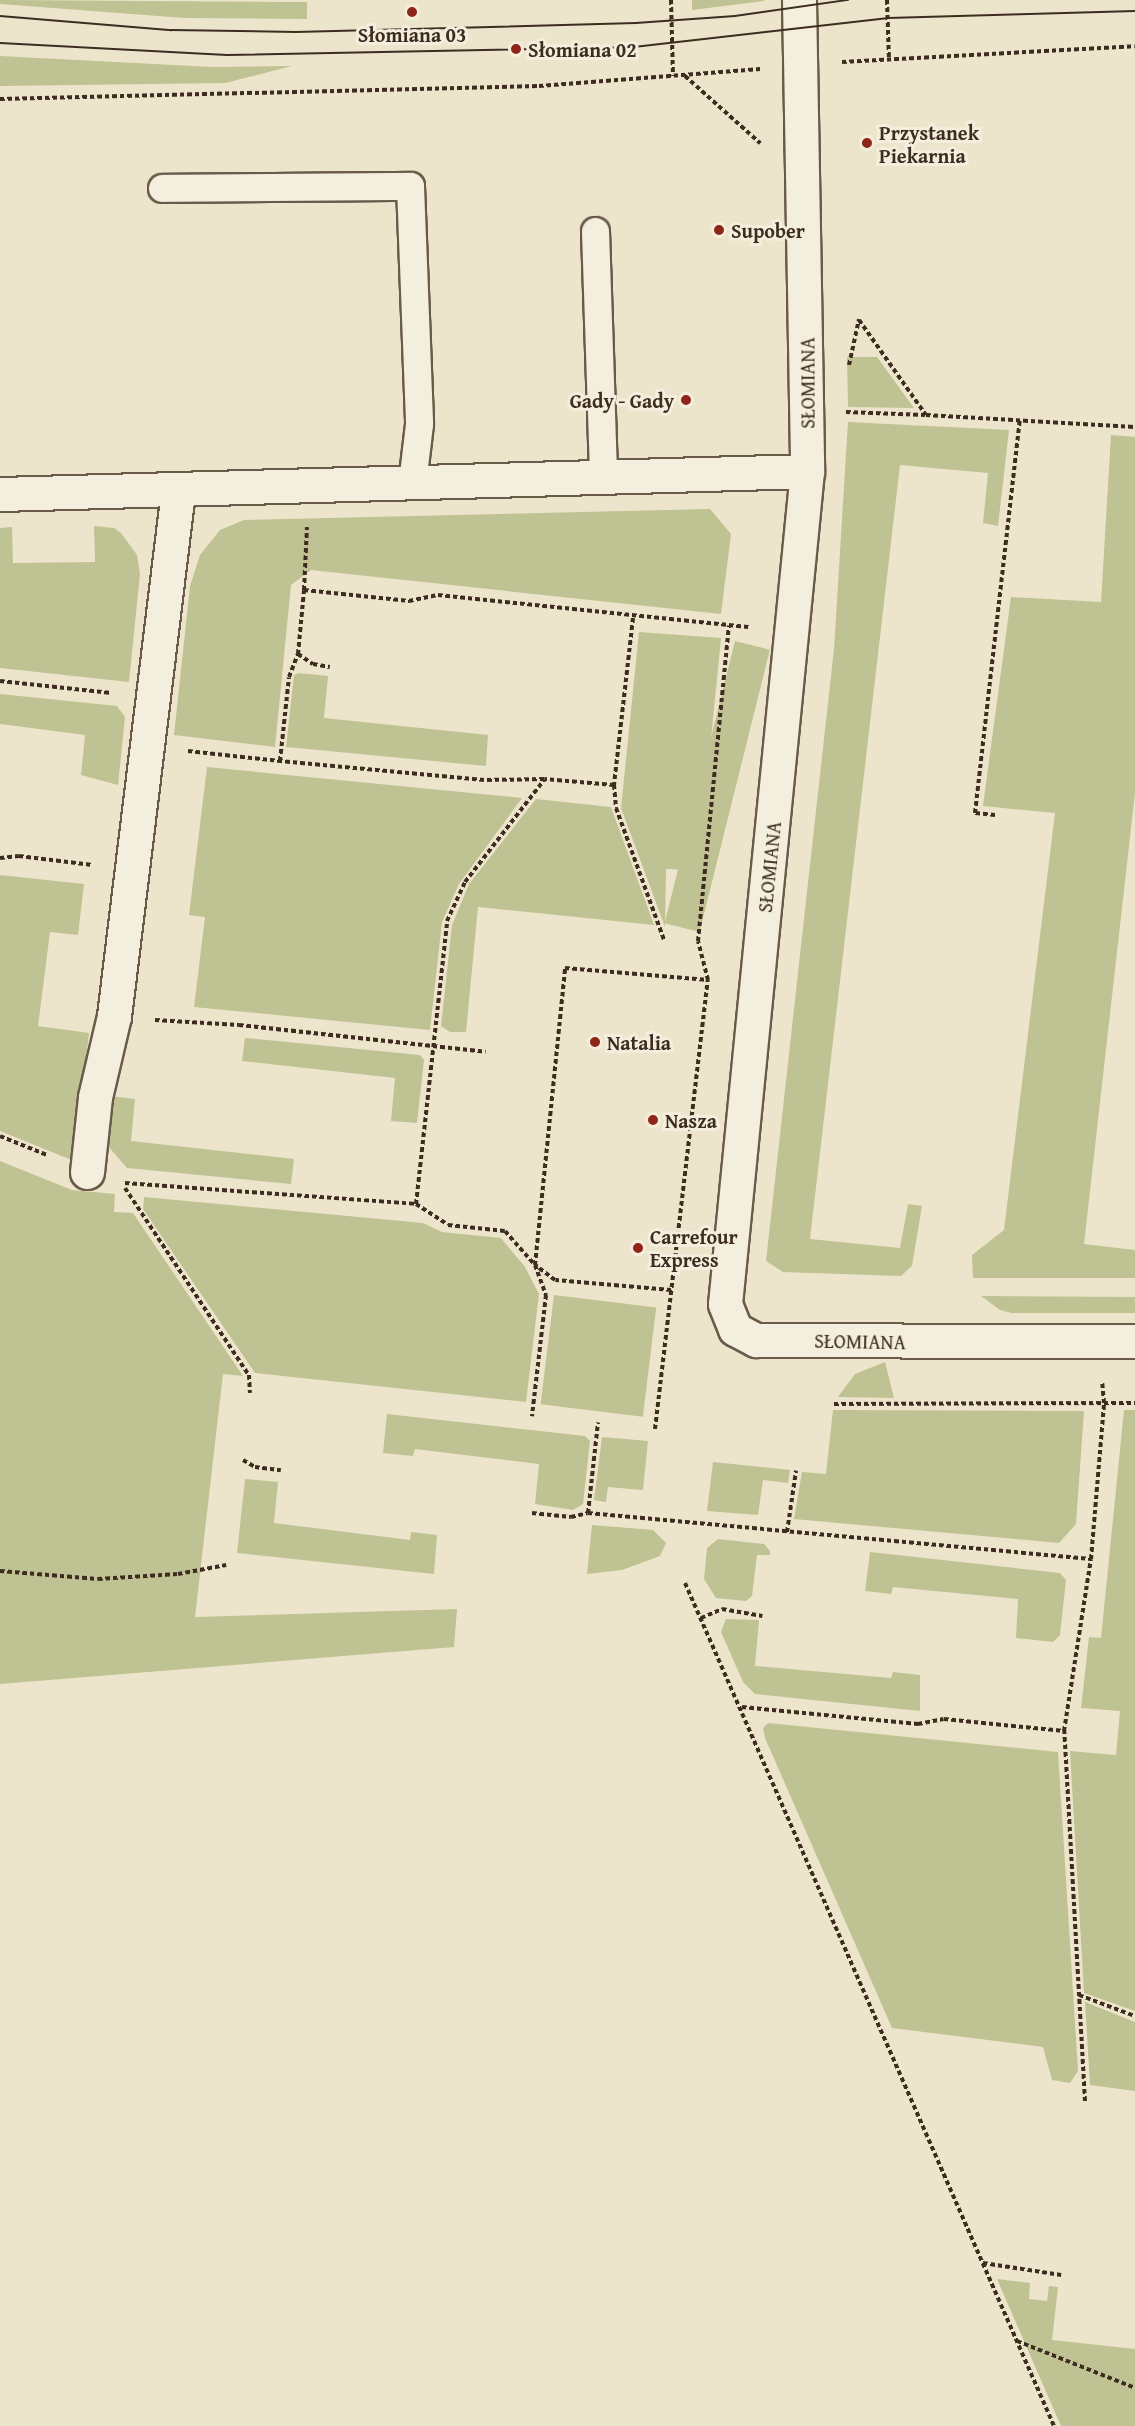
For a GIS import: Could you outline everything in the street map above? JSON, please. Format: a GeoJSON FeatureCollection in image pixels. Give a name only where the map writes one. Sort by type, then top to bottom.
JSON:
{"type":"FeatureCollection","features":[{"type":"Feature","properties":{"kind":"street","name":"SŁOMIANA"},"geometry":{"type":"LineString","coordinates":[[799,0],[807,471],[724,1304],[735,1329],[756,1340],[1135,1341]]}},
{"type":"Feature","properties":{"kind":"street"},"geometry":{"type":"LineString","coordinates":[[0,494],[178,491],[807,471]]}},
{"type":"Feature","properties":{"kind":"street"},"geometry":{"type":"LineString","coordinates":[[87,1172],[95,1097],[114,1016],[151,697],[178,491]]}},
{"type":"Feature","properties":{"kind":"lane"},"geometry":{"type":"LineString","coordinates":[[162,188],[410,186],[419,424],[412,483]]}},
{"type":"Feature","properties":{"kind":"lane"},"geometry":{"type":"LineString","coordinates":[[595,231],[603,477]]}},
{"type":"Feature","properties":{"kind":"path"},"geometry":{"type":"LineString","coordinates":[[671,0],[673,76]]}},
{"type":"Feature","properties":{"kind":"path"},"geometry":{"type":"LineString","coordinates":[[887,0],[889,59],[1135,46]]}},
{"type":"Feature","properties":{"kind":"path"},"geometry":{"type":"LineString","coordinates":[[0,99],[539,86],[685,75],[765,148]]}},
{"type":"Feature","properties":{"kind":"path"},"geometry":{"type":"LineString","coordinates":[[859,319],[926,415]]}},
{"type":"Feature","properties":{"kind":"path"},"geometry":{"type":"LineString","coordinates":[[839,411],[1135,427]]}},
{"type":"Feature","properties":{"kind":"path"},"geometry":{"type":"LineString","coordinates":[[995,815],[975,813],[1020,421]]}},
{"type":"Feature","properties":{"kind":"path"},"geometry":{"type":"LineString","coordinates":[[280,761],[289,677],[298,654],[307,524]]}},
{"type":"Feature","properties":{"kind":"path"},"geometry":{"type":"LineString","coordinates":[[304,590],[409,601],[438,595],[633,618],[729,626],[698,941],[708,980],[655,1429]]}},
{"type":"Feature","properties":{"kind":"path"},"geometry":{"type":"LineString","coordinates":[[633,618],[614,786],[616,808],[664,940]]}},
{"type":"Feature","properties":{"kind":"path"},"geometry":{"type":"LineString","coordinates":[[298,654],[313,664],[330,667]]}},
{"type":"Feature","properties":{"kind":"path"},"geometry":{"type":"LineString","coordinates":[[0,681],[151,697]]}},
{"type":"Feature","properties":{"kind":"path"},"geometry":{"type":"LineString","coordinates":[[146,746],[484,780],[544,779],[614,786]]}},
{"type":"Feature","properties":{"kind":"path"},"geometry":{"type":"LineString","coordinates":[[416,1204],[447,921],[465,882],[544,779]]}},
{"type":"Feature","properties":{"kind":"path"},"geometry":{"type":"LineString","coordinates":[[0,858],[19,856],[132,869]]}},
{"type":"Feature","properties":{"kind":"path"},"geometry":{"type":"LineString","coordinates":[[532,1416],[546,1294],[535,1265],[565,968],[708,980]]}},
{"type":"Feature","properties":{"kind":"path"},"geometry":{"type":"LineString","coordinates":[[114,1016],[433,1044],[486,1052]]}},
{"type":"Feature","properties":{"kind":"path"},"geometry":{"type":"LineString","coordinates":[[0,1136],[87,1172]]}},
{"type":"Feature","properties":{"kind":"path"},"geometry":{"type":"LineString","coordinates":[[250,1393],[249,1375],[121,1182],[416,1204],[448,1225],[505,1231],[535,1265],[555,1280],[671,1290]]}},
{"type":"Feature","properties":{"kind":"path"},"geometry":{"type":"LineString","coordinates":[[1085,2101],[1064,1731],[1091,1559],[1104,1403],[1098,1342]]}},
{"type":"Feature","properties":{"kind":"path"},"geometry":{"type":"LineString","coordinates":[[834,1404],[1135,1403]]}},
{"type":"Feature","properties":{"kind":"path"},"geometry":{"type":"LineString","coordinates":[[588,1513],[598,1423]]}},
{"type":"Feature","properties":{"kind":"path"},"geometry":{"type":"LineString","coordinates":[[243,1460],[255,1467],[281,1470]]}},
{"type":"Feature","properties":{"kind":"path"},"geometry":{"type":"LineString","coordinates":[[787,1532],[796,1471]]}},
{"type":"Feature","properties":{"kind":"path"},"geometry":{"type":"LineString","coordinates":[[532,1513],[571,1517],[588,1513],[1091,1559]]}},
{"type":"Feature","properties":{"kind":"path"},"geometry":{"type":"LineString","coordinates":[[0,1571],[98,1579],[178,1574],[226,1565]]}},
{"type":"Feature","properties":{"kind":"path"},"geometry":{"type":"LineString","coordinates":[[685,1583],[742,1707],[1054,2426]]}},
{"type":"Feature","properties":{"kind":"path"},"geometry":{"type":"LineString","coordinates":[[701,1618],[722,1609],[762,1616]]}},
{"type":"Feature","properties":{"kind":"path"},"geometry":{"type":"LineString","coordinates":[[742,1707],[918,1724],[944,1719],[1064,1731]]}},
{"type":"Feature","properties":{"kind":"path"},"geometry":{"type":"LineString","coordinates":[[1079,1995],[1135,2016]]}},
{"type":"Feature","properties":{"kind":"path"},"geometry":{"type":"LineString","coordinates":[[983,2263],[1060,2275]]}},
{"type":"Feature","properties":{"kind":"path"},"geometry":{"type":"LineString","coordinates":[[1017,2341],[1135,2388]]}},
{"type":"Feature","properties":{"kind":"green space"},"geometry":{"type":"Polygon","coordinates":[[[0,0],[307,2],[307,19],[184,18],[0,4],[0,0]]]}},
{"type":"Feature","properties":{"kind":"green space"},"geometry":{"type":"Polygon","coordinates":[[[692,0],[764,0],[764,1],[692,10],[692,0]]]}},
{"type":"Feature","properties":{"kind":"green space"},"geometry":{"type":"Polygon","coordinates":[[[0,56],[212,67],[292,66],[225,83],[0,86],[0,56]]]}},
{"type":"Feature","properties":{"kind":"green space"},"geometry":{"type":"Polygon","coordinates":[[[847,357],[877,357],[914,408],[848,407],[847,357]]]}},
{"type":"Feature","properties":{"kind":"green space"},"geometry":{"type":"Polygon","coordinates":[[[848,422],[1009,430],[998,526],[983,523],[988,473],[900,465],[810,1239],[900,1248],[908,1204],[922,1206],[912,1266],[901,1276],[783,1272],[766,1261],[834,649],[848,422]]]}},
{"type":"Feature","properties":{"kind":"green space"},"geometry":{"type":"Polygon","coordinates":[[[1111,435],[1135,437],[1135,793],[1084,1244],[1135,1250],[1135,1278],[973,1278],[972,1255],[1004,1230],[1055,813],[983,806],[1011,597],[1101,602],[1111,435]]]}},
{"type":"Feature","properties":{"kind":"green space"},"geometry":{"type":"Polygon","coordinates":[[[710,509],[731,534],[721,614],[311,570],[291,585],[275,747],[174,735],[190,586],[200,555],[220,530],[244,520],[710,509]]]}},
{"type":"Feature","properties":{"kind":"green space"},"geometry":{"type":"Polygon","coordinates":[[[94,526],[114,528],[121,533],[137,555],[140,574],[129,682],[0,668],[0,528],[12,527],[13,563],[95,562],[94,526]]]}},
{"type":"Feature","properties":{"kind":"green space"},"geometry":{"type":"Polygon","coordinates":[[[639,632],[721,638],[698,870],[666,869],[665,927],[621,808],[639,632]]]}},
{"type":"Feature","properties":{"kind":"green space"},"geometry":{"type":"Polygon","coordinates":[[[735,641],[770,650],[700,932],[665,923],[735,641]]]}},
{"type":"Feature","properties":{"kind":"green space"},"geometry":{"type":"Polygon","coordinates":[[[299,673],[328,676],[324,718],[488,735],[486,766],[286,747],[294,675],[299,673]]]}},
{"type":"Feature","properties":{"kind":"green space"},"geometry":{"type":"Polygon","coordinates":[[[0,694],[117,706],[125,717],[118,785],[81,775],[85,735],[0,724],[0,694]]]}},
{"type":"Feature","properties":{"kind":"green space"},"geometry":{"type":"Polygon","coordinates":[[[207,767],[522,798],[459,884],[442,922],[430,1030],[194,1007],[205,917],[189,915],[207,767]]]}},
{"type":"Feature","properties":{"kind":"green space"},"geometry":{"type":"Polygon","coordinates":[[[536,799],[611,807],[654,925],[478,907],[466,1032],[450,1032],[441,1026],[452,925],[469,884],[536,799]]]}},
{"type":"Feature","properties":{"kind":"green space"},"geometry":{"type":"Polygon","coordinates":[[[0,875],[84,884],[78,935],[50,932],[38,1026],[89,1033],[74,1161],[0,1131],[0,875]]]}},
{"type":"Feature","properties":{"kind":"green space"},"geometry":{"type":"Polygon","coordinates":[[[245,1038],[420,1055],[424,1060],[417,1123],[391,1121],[395,1078],[242,1061],[245,1038]]]}},
{"type":"Feature","properties":{"kind":"green space"},"geometry":{"type":"Polygon","coordinates":[[[110,1096],[135,1099],[131,1141],[294,1159],[291,1184],[127,1168],[107,1145],[110,1096]]]}},
{"type":"Feature","properties":{"kind":"green space"},"geometry":{"type":"Polygon","coordinates":[[[0,1161],[72,1190],[115,1194],[114,1212],[133,1213],[243,1376],[223,1374],[195,1617],[457,1609],[454,1647],[0,1684],[0,1161]]]}},
{"type":"Feature","properties":{"kind":"green space"},"geometry":{"type":"Polygon","coordinates":[[[144,1197],[423,1223],[442,1232],[501,1238],[525,1267],[539,1294],[526,1402],[255,1373],[143,1209],[144,1197]]]}},
{"type":"Feature","properties":{"kind":"green space"},"geometry":{"type":"Polygon","coordinates":[[[554,1295],[656,1308],[643,1417],[541,1404],[554,1295]]]}},
{"type":"Feature","properties":{"kind":"green space"},"geometry":{"type":"Polygon","coordinates":[[[981,1296],[1135,1297],[1135,1313],[1012,1313],[1000,1310],[981,1296]]]}},
{"type":"Feature","properties":{"kind":"green space"},"geometry":{"type":"Polygon","coordinates":[[[885,1362],[894,1398],[838,1397],[855,1374],[885,1362]]]}},
{"type":"Feature","properties":{"kind":"green space"},"geometry":{"type":"Polygon","coordinates":[[[833,1410],[1084,1411],[1076,1524],[1059,1543],[794,1519],[802,1472],[826,1474],[833,1410]]]}},
{"type":"Feature","properties":{"kind":"green space"},"geometry":{"type":"Polygon","coordinates":[[[1124,1410],[1135,1410],[1135,2011],[1084,1993],[1070,1751],[1116,1755],[1120,1711],[1081,1708],[1089,1637],[1101,1638],[1124,1410]]]}},
{"type":"Feature","properties":{"kind":"green space"},"geometry":{"type":"Polygon","coordinates":[[[387,1414],[585,1436],[590,1441],[583,1504],[573,1510],[535,1504],[539,1464],[415,1449],[413,1456],[383,1453],[387,1414]]]}},
{"type":"Feature","properties":{"kind":"green space"},"geometry":{"type":"Polygon","coordinates":[[[602,1437],[648,1441],[643,1490],[608,1487],[606,1502],[594,1500],[602,1437]]]}},
{"type":"Feature","properties":{"kind":"green space"},"geometry":{"type":"Polygon","coordinates":[[[713,1462],[790,1470],[788,1483],[763,1480],[758,1515],[707,1511],[713,1462]]]}},
{"type":"Feature","properties":{"kind":"green space"},"geometry":{"type":"Polygon","coordinates":[[[245,1479],[278,1482],[274,1523],[410,1540],[411,1532],[437,1535],[434,1574],[237,1553],[245,1479]]]}},
{"type":"Feature","properties":{"kind":"green space"},"geometry":{"type":"Polygon","coordinates":[[[592,1525],[653,1530],[666,1543],[660,1556],[622,1570],[587,1574],[592,1525]]]}},
{"type":"Feature","properties":{"kind":"green space"},"geometry":{"type":"Polygon","coordinates":[[[718,1539],[764,1544],[770,1551],[770,1555],[757,1555],[752,1596],[746,1601],[716,1598],[704,1579],[707,1548],[718,1539]]]}},
{"type":"Feature","properties":{"kind":"green space"},"geometry":{"type":"Polygon","coordinates":[[[870,1552],[1060,1573],[1066,1580],[1060,1635],[1053,1642],[1016,1638],[1018,1599],[893,1587],[891,1594],[865,1591],[870,1552]]]}},
{"type":"Feature","properties":{"kind":"green space"},"geometry":{"type":"Polygon","coordinates":[[[726,1619],[759,1620],[755,1666],[891,1678],[893,1672],[920,1675],[920,1711],[755,1694],[743,1682],[721,1632],[726,1619]]]}},
{"type":"Feature","properties":{"kind":"green space"},"geometry":{"type":"Polygon","coordinates":[[[768,1723],[1058,1752],[1078,2071],[1070,2083],[1052,2080],[1043,2047],[892,2028],[765,1738],[763,1728],[768,1723]]]}},
{"type":"Feature","properties":{"kind":"green space"},"geometry":{"type":"Polygon","coordinates":[[[1085,2002],[1135,2022],[1135,2091],[1090,2085],[1085,2002]]]}},
{"type":"Feature","properties":{"kind":"green space"},"geometry":{"type":"Polygon","coordinates":[[[997,2279],[1030,2283],[1029,2299],[1047,2301],[1049,2286],[1058,2287],[1052,2340],[1135,2349],[1135,2426],[1061,2426],[997,2279]]]}},
{"type":"Feature","properties":{"kind":"tram line"},"geometry":{"type":"LineString","coordinates":[[0,16],[171,30],[296,32],[636,23],[735,16],[848,0]]}},
{"type":"Feature","properties":{"kind":"tram line"},"geometry":{"type":"LineString","coordinates":[[0,43],[227,55],[634,47],[888,18],[1135,11]]}},
{"type":"Feature","properties":{"kind":"place","name":"Słomiana 03"},"geometry":{"type":"Point","coordinates":[412,12]}},
{"type":"Feature","properties":{"kind":"place","name":"Słomiana 02"},"geometry":{"type":"Point","coordinates":[516,49]}},
{"type":"Feature","properties":{"kind":"place","name":"Przystanek Piekarnia"},"geometry":{"type":"Point","coordinates":[867,143]}},
{"type":"Feature","properties":{"kind":"place","name":"Supober"},"geometry":{"type":"Point","coordinates":[719,230]}},
{"type":"Feature","properties":{"kind":"place","name":"Gady - Gady"},"geometry":{"type":"Point","coordinates":[686,400]}},
{"type":"Feature","properties":{"kind":"place","name":"Natalia"},"geometry":{"type":"Point","coordinates":[595,1042]}},
{"type":"Feature","properties":{"kind":"place","name":"Nasza"},"geometry":{"type":"Point","coordinates":[653,1120]}},
{"type":"Feature","properties":{"kind":"place","name":"Carrefour Express"},"geometry":{"type":"Point","coordinates":[638,1248]}}]}
